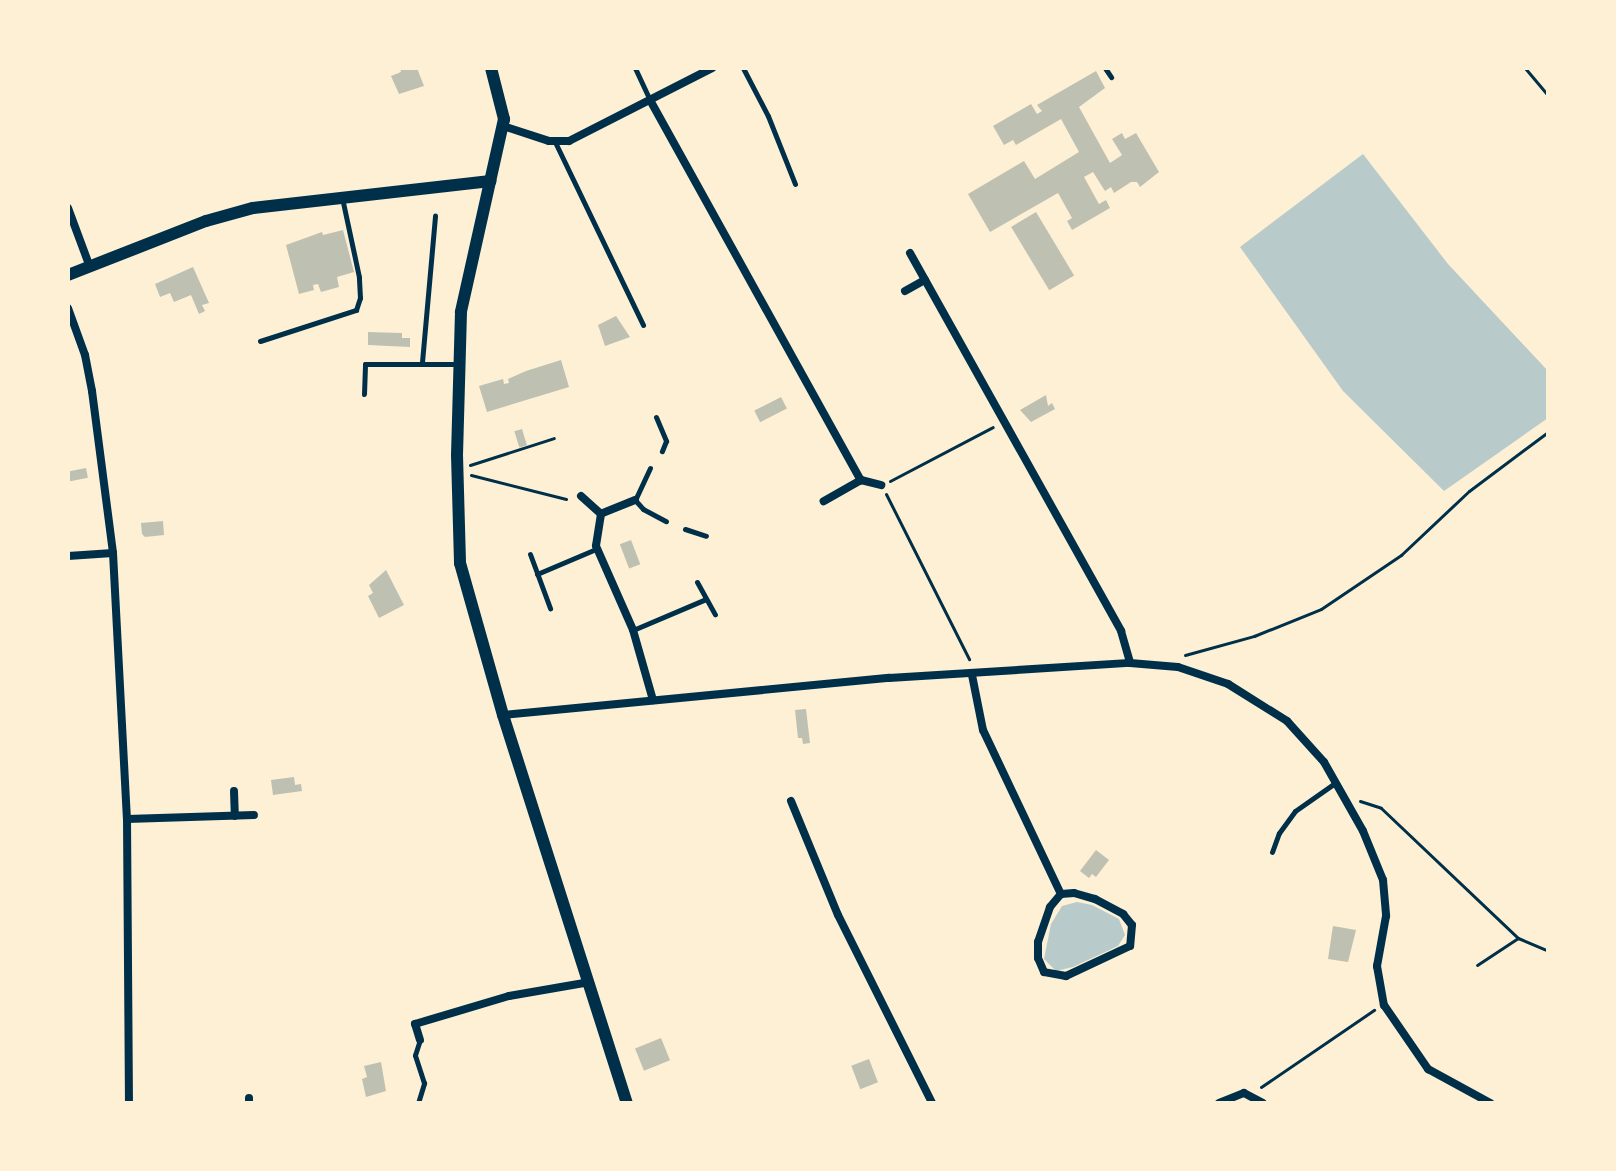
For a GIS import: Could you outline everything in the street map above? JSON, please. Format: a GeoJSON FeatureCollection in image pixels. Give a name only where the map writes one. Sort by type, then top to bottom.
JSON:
{"type":"FeatureCollection","features":[{"type":"Feature","properties":{"kind":"street"},"geometry":{"type":"LineString","coordinates":[[491,68],[502,104],[503,126],[465,287],[459,364],[457,470],[460,563],[503,715],[627,1103]]}},
{"type":"Feature","properties":{"kind":"street"},"geometry":{"type":"LineString","coordinates":[[503,126],[555,142],[577,139],[712,68]]}},
{"type":"Feature","properties":{"kind":"street"},"geometry":{"type":"LineString","coordinates":[[650,100],[861,480]]}},
{"type":"Feature","properties":{"kind":"street"},"geometry":{"type":"LineString","coordinates":[[68,275],[225,215],[288,201],[490,181]]}},
{"type":"Feature","properties":{"kind":"street"},"geometry":{"type":"LineString","coordinates":[[68,208],[90,267]]}},
{"type":"Feature","properties":{"kind":"street"},"geometry":{"type":"LineString","coordinates":[[910,253],[1125,638],[1130,663]]}},
{"type":"Feature","properties":{"kind":"street"},"geometry":{"type":"LineString","coordinates":[[905,291],[925,280]]}},
{"type":"Feature","properties":{"kind":"street"},"geometry":{"type":"LineString","coordinates":[[68,308],[85,355],[92,391],[113,553],[127,819],[129,1103]]}},
{"type":"Feature","properties":{"kind":"street"},"geometry":{"type":"LineString","coordinates":[[824,501],[861,480],[881,485]]}},
{"type":"Feature","properties":{"kind":"street"},"geometry":{"type":"LineString","coordinates":[[581,496],[601,514]]}},
{"type":"Feature","properties":{"kind":"street"},"geometry":{"type":"LineString","coordinates":[[601,514],[635,500]]}},
{"type":"Feature","properties":{"kind":"street"},"geometry":{"type":"LineString","coordinates":[[601,514],[596,530],[596,549],[633,630],[653,700]]}},
{"type":"Feature","properties":{"kind":"street"},"geometry":{"type":"LineString","coordinates":[[68,556],[113,553]]}},
{"type":"Feature","properties":{"kind":"street"},"geometry":{"type":"LineString","coordinates":[[503,715],[889,678],[1130,663],[1189,669],[1247,694],[1307,740],[1349,806],[1373,852],[1385,888],[1386,916],[1377,966],[1383,1003],[1428,1069],[1490,1103]]}},
{"type":"Feature","properties":{"kind":"street"},"geometry":{"type":"LineString","coordinates":[[972,675],[983,730],[1061,894]]}},
{"type":"Feature","properties":{"kind":"street"},"geometry":{"type":"LineString","coordinates":[[234,791],[235,816]]}},
{"type":"Feature","properties":{"kind":"street"},"geometry":{"type":"LineString","coordinates":[[791,801],[838,915],[932,1103]]}},
{"type":"Feature","properties":{"kind":"street"},"geometry":{"type":"LineString","coordinates":[[127,819],[254,815]]}},
{"type":"Feature","properties":{"kind":"street"},"geometry":{"type":"LineString","coordinates":[[1061,894],[1088,897],[1123,914],[1132,925],[1130,946],[1066,976],[1044,972],[1038,958],[1038,942],[1050,907],[1061,894]]}},
{"type":"Feature","properties":{"kind":"street"},"geometry":{"type":"LineString","coordinates":[[420,1040],[415,1024],[509,996],[590,982]]}},
{"type":"Feature","properties":{"kind":"street"},"geometry":{"type":"LineString","coordinates":[[1219,1103],[1240,1094],[1250,1094],[1263,1103]]}},
{"type":"Feature","properties":{"kind":"lane"},"geometry":{"type":"LineString","coordinates":[[635,68],[650,100]]}},
{"type":"Feature","properties":{"kind":"lane"},"geometry":{"type":"LineString","coordinates":[[743,68],[768,116],[795,184]]}},
{"type":"Feature","properties":{"kind":"lane"},"geometry":{"type":"LineString","coordinates":[[1105,68],[1111,77]]}},
{"type":"Feature","properties":{"kind":"lane"},"geometry":{"type":"LineString","coordinates":[[555,142],[643,325]]}},
{"type":"Feature","properties":{"kind":"lane"},"geometry":{"type":"LineString","coordinates":[[260,341],[356,310],[360,298],[359,277],[341,197]]}},
{"type":"Feature","properties":{"kind":"lane"},"geometry":{"type":"LineString","coordinates":[[422,362],[435,216]]}},
{"type":"Feature","properties":{"kind":"lane"},"geometry":{"type":"LineString","coordinates":[[364,394],[365,364],[459,364]]}},
{"type":"Feature","properties":{"kind":"lane"},"geometry":{"type":"LineString","coordinates":[[656,417],[666,441],[662,451]]}},
{"type":"Feature","properties":{"kind":"lane"},"geometry":{"type":"LineString","coordinates":[[650,468],[635,500],[643,509],[666,521]]}},
{"type":"Feature","properties":{"kind":"lane"},"geometry":{"type":"LineString","coordinates":[[685,529],[706,536]]}},
{"type":"Feature","properties":{"kind":"lane"},"geometry":{"type":"LineString","coordinates":[[537,574],[596,549]]}},
{"type":"Feature","properties":{"kind":"lane"},"geometry":{"type":"LineString","coordinates":[[530,554],[550,608]]}},
{"type":"Feature","properties":{"kind":"lane"},"geometry":{"type":"LineString","coordinates":[[697,582],[715,614]]}},
{"type":"Feature","properties":{"kind":"lane"},"geometry":{"type":"LineString","coordinates":[[633,630],[706,599]]}},
{"type":"Feature","properties":{"kind":"lane"},"geometry":{"type":"LineString","coordinates":[[1272,852],[1279,833],[1295,811],[1336,782]]}},
{"type":"Feature","properties":{"kind":"lane"},"geometry":{"type":"LineString","coordinates":[[418,1103],[424,1083],[415,1055],[420,1040]]}},
{"type":"Feature","properties":{"kind":"path"},"geometry":{"type":"LineString","coordinates":[[1525,68],[1548,95]]}},
{"type":"Feature","properties":{"kind":"path"},"geometry":{"type":"LineString","coordinates":[[972,675],[970,662],[881,485],[1004,421]]}},
{"type":"Feature","properties":{"kind":"path"},"geometry":{"type":"LineString","coordinates":[[1183,656],[1254,636],[1321,609],[1401,555],[1469,491],[1548,432]]}},
{"type":"Feature","properties":{"kind":"path"},"geometry":{"type":"LineString","coordinates":[[457,470],[554,438]]}},
{"type":"Feature","properties":{"kind":"path"},"geometry":{"type":"LineString","coordinates":[[457,470],[566,499]]}},
{"type":"Feature","properties":{"kind":"path"},"geometry":{"type":"LineString","coordinates":[[1349,806],[1367,801],[1381,808],[1518,938],[1548,951]]}},
{"type":"Feature","properties":{"kind":"path"},"geometry":{"type":"LineString","coordinates":[[1477,965],[1518,938]]}},
{"type":"Feature","properties":{"kind":"path"},"geometry":{"type":"LineString","coordinates":[[1250,1094],[1383,1003]]}},
{"type":"Feature","properties":{"kind":"shaded area"},"geometry":{"type":"Polygon","coordinates":[[[1363,154],[1448,264],[1548,371],[1548,418],[1444,491],[1343,391],[1240,247],[1363,154]]]}},
{"type":"Feature","properties":{"kind":"shaded area"},"geometry":{"type":"Polygon","coordinates":[[[1077,902],[1092,905],[1119,919],[1125,935],[1118,946],[1073,967],[1056,971],[1044,959],[1051,924],[1062,906],[1077,902]]]}},
{"type":"Feature","properties":{"kind":"building"},"geometry":{"type":"Polygon","coordinates":[[[400,68],[417,68],[424,86],[399,94],[391,76],[401,72],[400,68]]]}},
{"type":"Feature","properties":{"kind":"building"},"geometry":{"type":"Polygon","coordinates":[[[1096,71],[1105,88],[1079,107],[1110,163],[1122,155],[1112,139],[1122,133],[1125,139],[1136,133],[1159,172],[1140,187],[1137,182],[1131,182],[1114,193],[1111,187],[1105,191],[1093,172],[1084,177],[1099,204],[1106,200],[1110,208],[1072,230],[1067,221],[1072,218],[1058,193],[990,232],[968,194],[1024,161],[1035,179],[1079,152],[1061,119],[1016,145],[1013,140],[1004,145],[993,126],[1031,104],[1037,114],[1042,111],[1037,105],[1096,71]]]}},
{"type":"Feature","properties":{"kind":"building"},"geometry":{"type":"Polygon","coordinates":[[[1036,212],[1074,275],[1049,290],[1011,227],[1036,212]]]}},
{"type":"Feature","properties":{"kind":"building"},"geometry":{"type":"Polygon","coordinates":[[[343,230],[354,272],[337,277],[339,287],[321,292],[318,284],[313,285],[314,290],[299,294],[286,245],[322,232],[323,235],[343,230]]]}},
{"type":"Feature","properties":{"kind":"building"},"geometry":{"type":"Polygon","coordinates":[[[193,267],[209,303],[202,305],[205,311],[199,314],[191,295],[174,302],[170,293],[160,297],[155,284],[193,267]]]}},
{"type":"Feature","properties":{"kind":"building"},"geometry":{"type":"Polygon","coordinates":[[[616,316],[630,337],[605,346],[598,325],[616,316]]]}},
{"type":"Feature","properties":{"kind":"building"},"geometry":{"type":"Polygon","coordinates":[[[368,332],[402,333],[402,338],[410,338],[410,347],[368,345],[368,332]]]}},
{"type":"Feature","properties":{"kind":"building"},"geometry":{"type":"Polygon","coordinates":[[[561,360],[569,387],[487,412],[479,386],[503,379],[504,384],[509,383],[508,379],[526,371],[561,360]]]}},
{"type":"Feature","properties":{"kind":"building"},"geometry":{"type":"Polygon","coordinates":[[[1046,395],[1048,406],[1052,403],[1055,409],[1031,422],[1020,410],[1046,395]]]}},
{"type":"Feature","properties":{"kind":"building"},"geometry":{"type":"Polygon","coordinates":[[[781,397],[787,409],[760,422],[754,411],[781,397]]]}},
{"type":"Feature","properties":{"kind":"building"},"geometry":{"type":"Polygon","coordinates":[[[522,429],[527,445],[519,448],[514,431],[522,429]]]}},
{"type":"Feature","properties":{"kind":"building"},"geometry":{"type":"Polygon","coordinates":[[[86,468],[88,478],[70,481],[68,471],[86,468]]]}},
{"type":"Feature","properties":{"kind":"building"},"geometry":{"type":"Polygon","coordinates":[[[163,521],[164,535],[145,537],[142,534],[141,523],[163,521]]]}},
{"type":"Feature","properties":{"kind":"building"},"geometry":{"type":"Polygon","coordinates":[[[631,540],[640,564],[629,569],[620,544],[631,540]]]}},
{"type":"Feature","properties":{"kind":"building"},"geometry":{"type":"Polygon","coordinates":[[[386,570],[404,605],[379,618],[368,596],[373,593],[369,585],[386,570]]]}},
{"type":"Feature","properties":{"kind":"building"},"geometry":{"type":"Polygon","coordinates":[[[806,709],[810,743],[803,744],[802,738],[798,738],[795,710],[806,709]]]}},
{"type":"Feature","properties":{"kind":"building"},"geometry":{"type":"Polygon","coordinates":[[[294,777],[295,785],[301,784],[302,791],[273,795],[271,780],[294,777]]]}},
{"type":"Feature","properties":{"kind":"building"},"geometry":{"type":"Polygon","coordinates":[[[1096,850],[1109,860],[1096,877],[1092,874],[1089,878],[1080,871],[1096,850]]]}},
{"type":"Feature","properties":{"kind":"building"},"geometry":{"type":"Polygon","coordinates":[[[1333,926],[1356,930],[1348,962],[1328,959],[1333,926]]]}},
{"type":"Feature","properties":{"kind":"building"},"geometry":{"type":"Polygon","coordinates":[[[661,1038],[670,1060],[644,1071],[635,1048],[661,1038]]]}},
{"type":"Feature","properties":{"kind":"building"},"geometry":{"type":"Polygon","coordinates":[[[869,1059],[878,1082],[860,1089],[851,1066],[869,1059]]]}},
{"type":"Feature","properties":{"kind":"building"},"geometry":{"type":"Polygon","coordinates":[[[381,1062],[386,1091],[366,1097],[362,1079],[367,1077],[364,1066],[381,1062]]]}}]}
